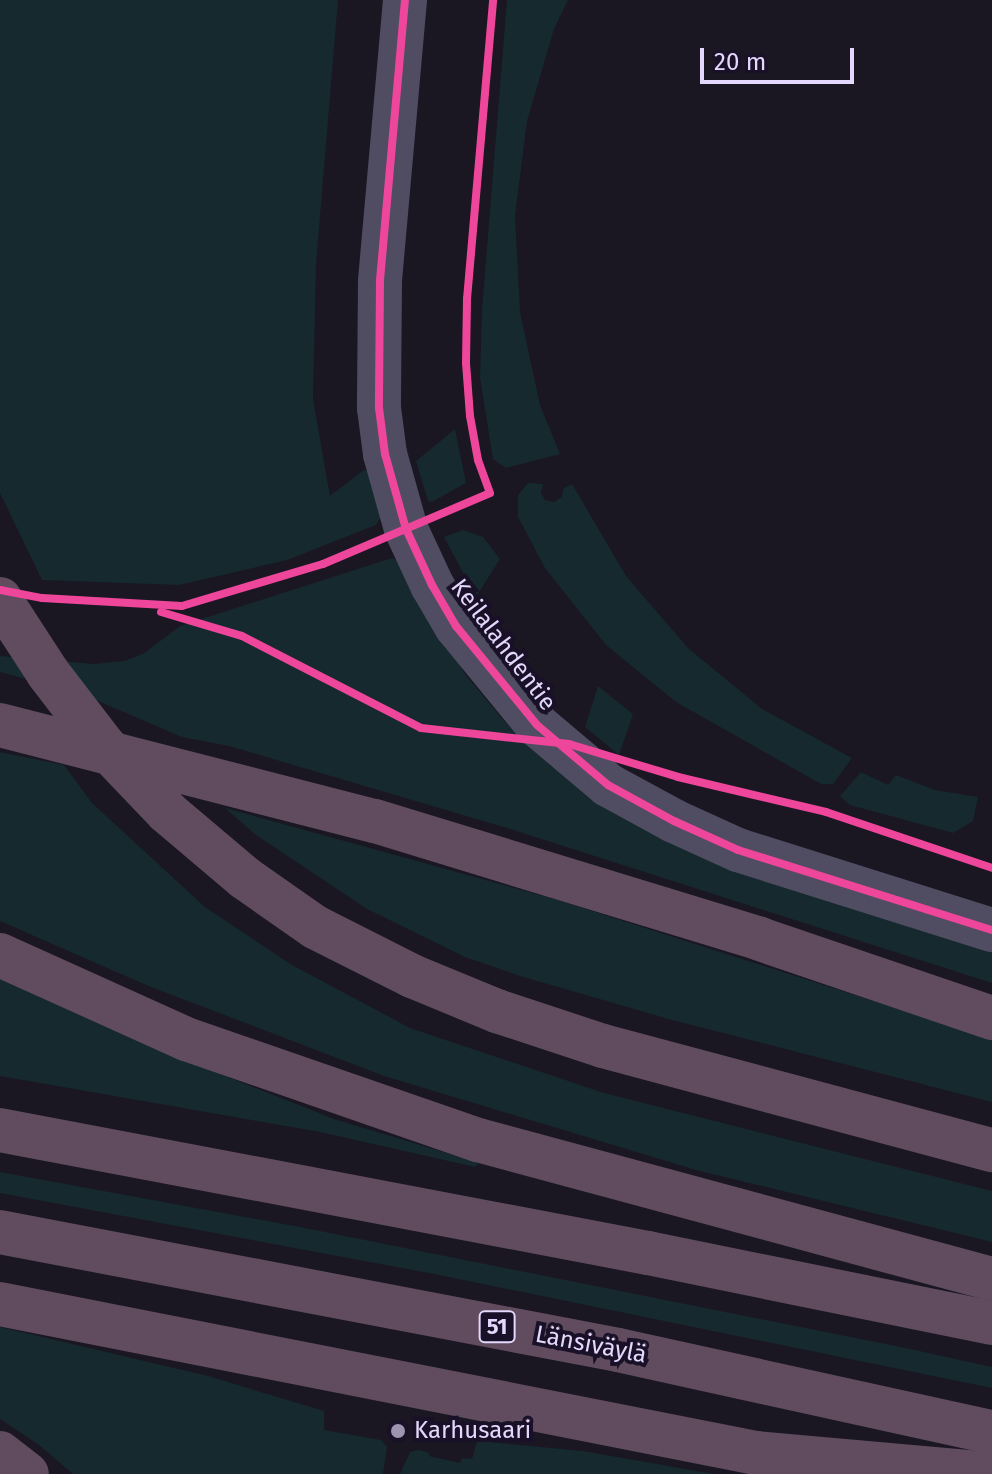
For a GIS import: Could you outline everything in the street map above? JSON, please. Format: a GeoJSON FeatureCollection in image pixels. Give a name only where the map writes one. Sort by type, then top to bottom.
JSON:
{"type":"FeatureCollection","features":[{"type":"Feature","properties":{"kind":"highway"},"geometry":{"type":"LineString","coordinates":[[0,599],[48,673],[104,746],[167,812],[245,878],[315,927],[412,976],[497,1011],[603,1046],[992,1150]]}},
{"type":"Feature","properties":{"kind":"highway"},"geometry":{"type":"LineString","coordinates":[[0,725],[375,821],[745,934],[992,1018]]}},
{"type":"Feature","properties":{"kind":"highway"},"geometry":{"type":"LineString","coordinates":[[0,955],[186,1039],[402,1116],[478,1140],[992,1279]]}},
{"type":"Feature","properties":{"kind":"highway"},"geometry":{"type":"LineString","coordinates":[[0,1130],[617,1247],[992,1323]]}},
{"type":"Feature","properties":{"kind":"highway","name":"Länsiväylä"},"geometry":{"type":"LineString","coordinates":[[0,1232],[618,1350],[992,1432]]}},
{"type":"Feature","properties":{"kind":"highway"},"geometry":{"type":"LineString","coordinates":[[0,1304],[756,1453],[992,1474]]}},
{"type":"Feature","properties":{"kind":"highway"},"geometry":{"type":"LineString","coordinates":[[0,1453],[27,1474]]}},
{"type":"Feature","properties":{"kind":"street","name":"Keilalahdentie"},"geometry":{"type":"LineString","coordinates":[[405,0],[380,282],[379,408],[385,454],[406,529],[432,585],[456,626],[537,725],[608,785],[674,821],[738,850],[992,930]]}},
{"type":"Feature","properties":{"kind":"shaded area"},"geometry":{"type":"Polygon","coordinates":[[[0,0],[338,0],[316,264],[313,399],[330,496],[364,470],[371,472],[383,513],[376,525],[287,560],[179,585],[42,580],[0,493],[0,0]]]}},
{"type":"Feature","properties":{"kind":"shaded area"},"geometry":{"type":"Polygon","coordinates":[[[507,0],[568,0],[554,29],[527,121],[515,216],[520,312],[540,405],[560,454],[506,468],[493,459],[480,378],[482,310],[507,0]]]}},
{"type":"Feature","properties":{"kind":"shaded area"},"geometry":{"type":"Polygon","coordinates":[[[455,429],[466,483],[432,502],[428,501],[416,461],[455,429]]]}},
{"type":"Feature","properties":{"kind":"shaded area"},"geometry":{"type":"Polygon","coordinates":[[[528,483],[543,484],[541,493],[545,500],[554,502],[562,497],[563,489],[572,484],[626,576],[688,648],[762,709],[852,758],[833,784],[821,784],[676,702],[606,645],[545,568],[518,517],[518,495],[528,483]]]}},
{"type":"Feature","properties":{"kind":"shaded area"},"geometry":{"type":"Polygon","coordinates":[[[463,530],[483,537],[500,559],[476,597],[444,537],[463,530]]]}},
{"type":"Feature","properties":{"kind":"shaded area"},"geometry":{"type":"Polygon","coordinates":[[[392,558],[398,561],[465,674],[505,722],[552,767],[910,927],[992,952],[992,983],[507,828],[229,746],[182,737],[84,695],[0,672],[0,656],[94,664],[124,661],[143,654],[180,626],[392,558]]]}},
{"type":"Feature","properties":{"kind":"shaded area"},"geometry":{"type":"Polygon","coordinates":[[[598,686],[633,714],[619,755],[585,727],[598,686]]]}},
{"type":"Feature","properties":{"kind":"shaded area"},"geometry":{"type":"Polygon","coordinates":[[[0,752],[64,765],[92,803],[205,907],[292,965],[410,1028],[604,1093],[992,1191],[992,1242],[696,1170],[384,1076],[146,985],[0,921],[0,752]]]}},
{"type":"Feature","properties":{"kind":"shaded area"},"geometry":{"type":"Polygon","coordinates":[[[861,772],[888,785],[896,775],[935,790],[978,797],[973,821],[953,833],[850,805],[840,796],[861,772]]]}},
{"type":"Feature","properties":{"kind":"shaded area"},"geometry":{"type":"Polygon","coordinates":[[[225,808],[558,900],[992,1039],[992,1102],[672,1020],[465,957],[367,909],[256,835],[225,808]]]}},
{"type":"Feature","properties":{"kind":"shaded area"},"geometry":{"type":"Polygon","coordinates":[[[0,979],[147,1045],[334,1119],[480,1163],[475,1167],[320,1132],[0,1076],[0,979]]]}},
{"type":"Feature","properties":{"kind":"shaded area"},"geometry":{"type":"Polygon","coordinates":[[[0,1172],[300,1227],[901,1347],[992,1367],[992,1388],[434,1274],[0,1193],[0,1172]]]}},
{"type":"Feature","properties":{"kind":"shaded area"},"geometry":{"type":"Polygon","coordinates":[[[0,1327],[208,1376],[324,1411],[324,1430],[381,1440],[387,1447],[383,1474],[73,1474],[39,1445],[0,1419],[0,1327]]]}},
{"type":"Feature","properties":{"kind":"shaded area"},"geometry":{"type":"Polygon","coordinates":[[[477,1441],[583,1451],[714,1474],[400,1474],[410,1452],[419,1450],[430,1453],[429,1456],[460,1463],[462,1458],[472,1459],[477,1441]]]}},
{"type":"Feature","properties":{"kind":"cycle path"},"geometry":{"type":"LineString","coordinates":[[405,0],[380,282],[379,408],[385,454],[406,529],[432,585],[456,626],[537,725],[608,785],[674,821],[738,850],[992,930]]}},
{"type":"Feature","properties":{"kind":"cycle path"},"geometry":{"type":"LineString","coordinates":[[0,590],[42,598],[182,606],[323,564],[490,493],[478,460],[470,416],[466,363],[467,299],[493,0]]}},
{"type":"Feature","properties":{"kind":"cycle path"},"geometry":{"type":"LineString","coordinates":[[161,612],[242,636],[421,728],[569,744],[678,777],[826,812],[992,868]]}},
{"type":"Feature","properties":{"kind":"place","name":"Karhusaari"},"geometry":{"type":"Point","coordinates":[398,1431]}}]}
